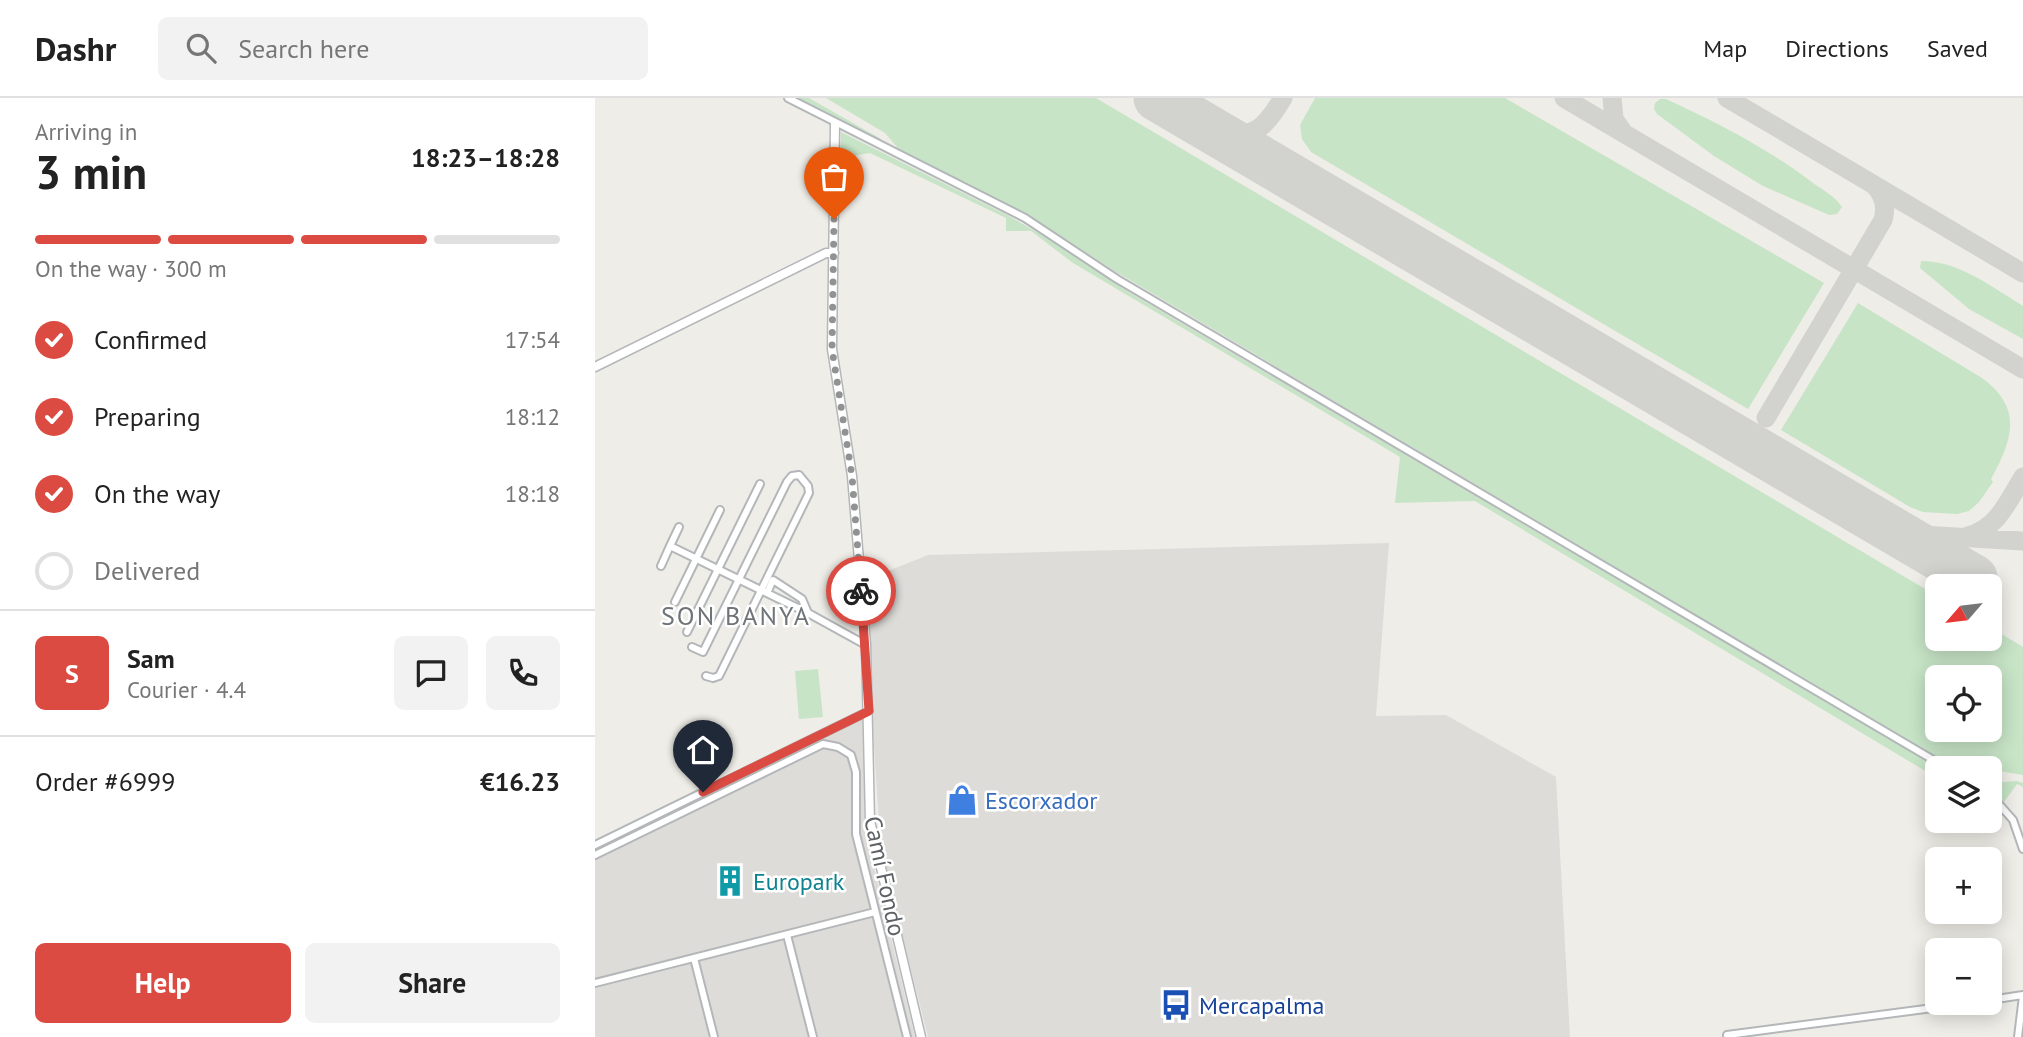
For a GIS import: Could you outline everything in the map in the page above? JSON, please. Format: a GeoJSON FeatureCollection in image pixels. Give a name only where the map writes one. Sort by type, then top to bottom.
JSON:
{"type":"FeatureCollection","features":[{"type":"Feature","properties":{"kind":"street"},"geometry":{"type":"LineString","coordinates":[[788,98],[1025,218],[1117,279],[1927,756]]}},
{"type":"Feature","properties":{"kind":"street","name":"Camí Fondo"},"geometry":{"type":"LineString","coordinates":[[835,124],[832,349],[852,476],[866,645],[870,821],[921,1037]]}},
{"type":"Feature","properties":{"kind":"street"},"geometry":{"type":"LineString","coordinates":[[595,366],[826,253],[834,253]]}},
{"type":"Feature","properties":{"kind":"street"},"geometry":{"type":"LineString","coordinates":[[692,647],[703,652],[787,482],[792,475],[799,475],[808,486],[809,494],[764,591],[719,676],[706,676]]}},
{"type":"Feature","properties":{"kind":"street"},"geometry":{"type":"LineString","coordinates":[[687,632],[759,484]]}},
{"type":"Feature","properties":{"kind":"street"},"geometry":{"type":"LineString","coordinates":[[675,602],[720,510]]}},
{"type":"Feature","properties":{"kind":"street"},"geometry":{"type":"LineString","coordinates":[[661,566],[679,527]]}},
{"type":"Feature","properties":{"kind":"street"},"geometry":{"type":"LineString","coordinates":[[670,546],[809,613],[866,645]]}},
{"type":"Feature","properties":{"kind":"street"},"geometry":{"type":"LineString","coordinates":[[764,591],[773,580],[802,599],[809,613]]}},
{"type":"Feature","properties":{"kind":"street"},"geometry":{"type":"LineString","coordinates":[[595,845],[869,711]]}},
{"type":"Feature","properties":{"kind":"street"},"geometry":{"type":"LineString","coordinates":[[595,855],[823,744],[838,747],[851,755],[856,772],[856,834],[907,1037]]}},
{"type":"Feature","properties":{"kind":"street"},"geometry":{"type":"LineString","coordinates":[[2002,806],[2013,820],[2023,849]]}},
{"type":"Feature","properties":{"kind":"street"},"geometry":{"type":"LineString","coordinates":[[595,983],[876,912]]}},
{"type":"Feature","properties":{"kind":"street"},"geometry":{"type":"LineString","coordinates":[[787,935],[813,1037]]}},
{"type":"Feature","properties":{"kind":"street"},"geometry":{"type":"LineString","coordinates":[[694,958],[714,1037]]}},
{"type":"Feature","properties":{"kind":"street"},"geometry":{"type":"LineString","coordinates":[[2002,999],[2023,996],[2018,1037]]}},
{"type":"Feature","properties":{"kind":"street"},"geometry":{"type":"LineString","coordinates":[[1727,1035],[1925,1009]]}},
{"type":"Feature","properties":{"kind":"shaded area","name":"Mercapalma"},"geometry":{"type":"Polygon","coordinates":[[[1389,543],[1376,716],[1446,715],[1556,777],[1570,1037],[928,1037],[881,852],[863,581],[928,555],[1389,543]]]}},
{"type":"Feature","properties":{"kind":"shaded area"},"geometry":{"type":"Polygon","coordinates":[[[864,717],[866,834],[915,1037],[595,1037],[595,848],[864,717]]]}},
{"type":"Feature","properties":{"kind":"green space"},"geometry":{"type":"Polygon","coordinates":[[[798,98],[809,98],[881,139],[880,141],[798,98]]]}},
{"type":"Feature","properties":{"kind":"green space"},"geometry":{"type":"Polygon","coordinates":[[[826,98],[1096,98],[1925,589],[1925,651],[2002,651],[2002,634],[2023,647],[2023,775],[2002,772],[2002,756],[1934,756],[1113,270],[1024,213],[902,153],[885,133],[826,98]]]}},
{"type":"Feature","properties":{"kind":"green space"},"geometry":{"type":"Polygon","coordinates":[[[1315,98],[1505,98],[1824,283],[1748,409],[1311,152],[1302,139],[1300,125],[1315,98]]]}},
{"type":"Feature","properties":{"kind":"green space"},"geometry":{"type":"Polygon","coordinates":[[[1660,99],[1685,108],[1760,147],[1829,194],[1842,207],[1837,214],[1829,215],[1763,186],[1714,156],[1657,114],[1655,103],[1660,99]]]}},
{"type":"Feature","properties":{"kind":"green space"},"geometry":{"type":"Polygon","coordinates":[[[841,132],[1009,216],[1057,244],[1127,291],[1925,760],[1925,771],[1475,501],[1395,503],[1400,457],[1073,263],[1031,231],[1006,231],[1006,218],[870,153],[841,158],[841,132]]]}},
{"type":"Feature","properties":{"kind":"green space"},"geometry":{"type":"Polygon","coordinates":[[[1921,261],[1962,270],[2023,306],[2023,339],[1969,309],[1920,268],[1921,261]]]}},
{"type":"Feature","properties":{"kind":"green space"},"geometry":{"type":"Polygon","coordinates":[[[1858,303],[1982,378],[2004,401],[2010,425],[2005,451],[1991,479],[1993,482],[1969,511],[1957,514],[1923,512],[1910,507],[1781,430],[1858,303]]]}},
{"type":"Feature","properties":{"kind":"green space"},"geometry":{"type":"Polygon","coordinates":[[[818,669],[823,717],[799,719],[795,671],[818,669]]]}},
{"type":"Feature","properties":{"kind":"green space"},"geometry":{"type":"Polygon","coordinates":[[[2017,781],[2023,783],[2023,787],[2017,784],[2004,802],[2002,782],[2017,781]]]}},
{"type":"Feature","properties":{"kind":"taxiway"},"geometry":{"type":"LineString","coordinates":[[1219,135],[1242,134],[1258,129],[1283,98]]}},
{"type":"Feature","properties":{"kind":"taxiway"},"geometry":{"type":"LineString","coordinates":[[1564,98],[2023,369]]}},
{"type":"Feature","properties":{"kind":"taxiway"},"geometry":{"type":"LineString","coordinates":[[1612,98],[1614,119],[1623,132]]}},
{"type":"Feature","properties":{"kind":"taxiway"},"geometry":{"type":"LineString","coordinates":[[1727,98],[2023,273]]}},
{"type":"Feature","properties":{"kind":"taxiway"},"geometry":{"type":"LineString","coordinates":[[1766,418],[1883,220],[1884,201],[1874,185]]}},
{"type":"Feature","properties":{"kind":"taxiway"},"geometry":{"type":"LineString","coordinates":[[1968,536],[1995,520],[2023,477]]}},
{"type":"Feature","properties":{"kind":"taxiway"},"geometry":{"type":"LineString","coordinates":[[1891,529],[1905,534],[2023,541]]}},
{"type":"Feature","properties":{"kind":"runway"},"geometry":{"type":"LineString","coordinates":[[1157,98],[1967,574]]}},
{"type":"Feature","properties":{"kind":"way so far"},"geometry":{"type":"LineString","coordinates":[[834,219],[832,349],[852,476],[861,591]]}},
{"type":"Feature","properties":{"kind":"place","name":"Escorxador"},"geometry":{"type":"Point","coordinates":[962,800]}},
{"type":"Feature","properties":{"kind":"place","name":"Europark"},"geometry":{"type":"Point","coordinates":[730,881]}},
{"type":"Feature","properties":{"kind":"place","name":"Mercapalma"},"geometry":{"type":"Point","coordinates":[1176,1005]}},
{"type":"Feature","properties":{"kind":"district","name":"SON BANYA"},"geometry":{"type":"Point","coordinates":[736,615]}},
{"type":"Feature","properties":{"kind":"route"},"geometry":{"type":"LineString","coordinates":[[703,792],[869,711],[861,591]]}}]}
